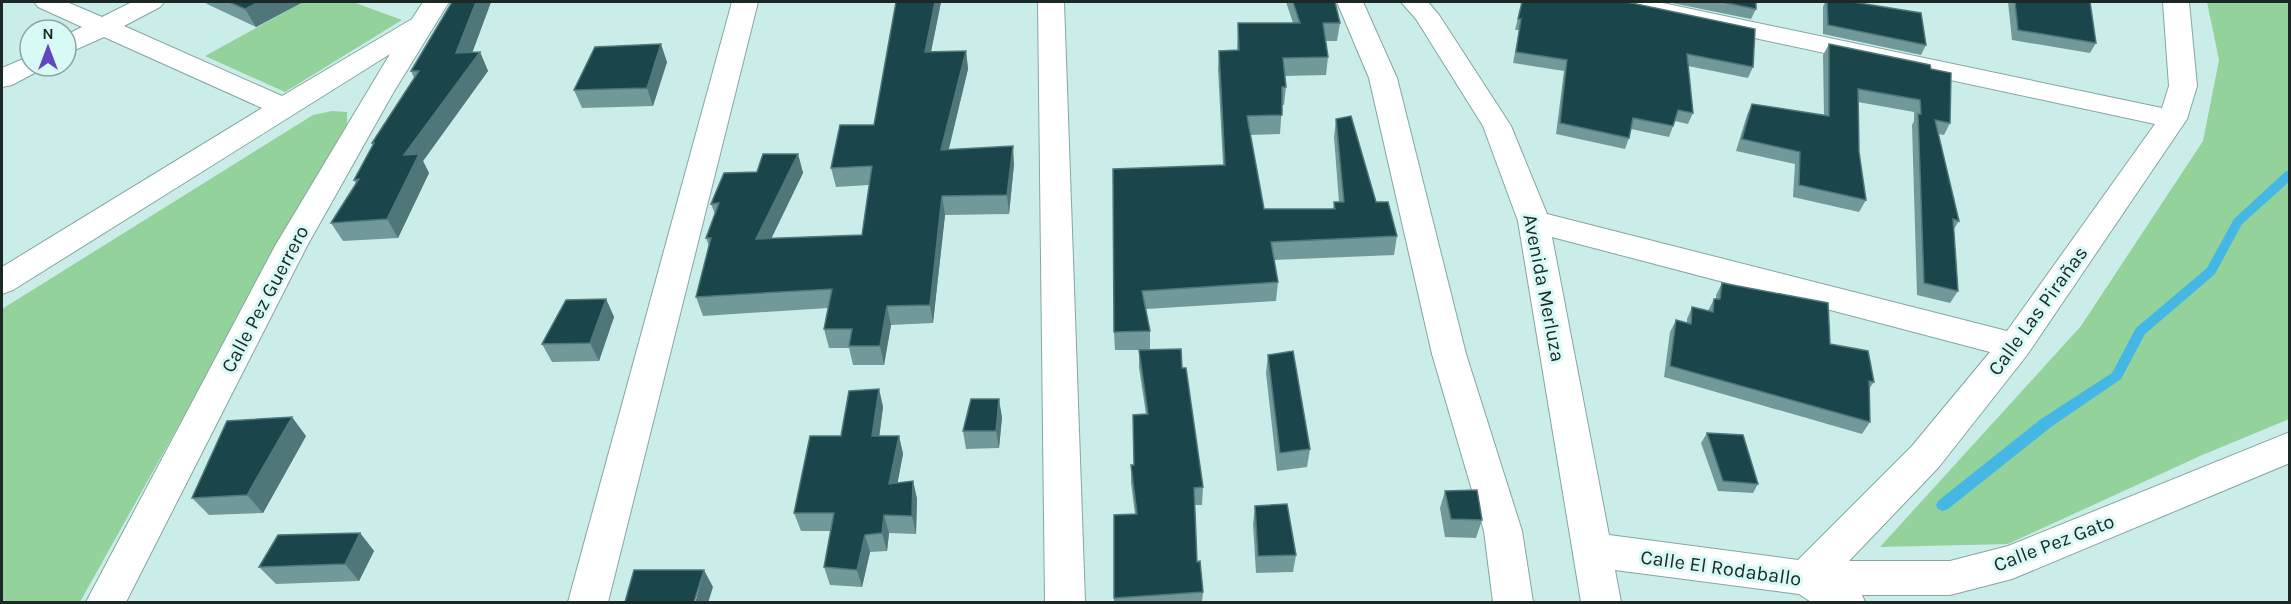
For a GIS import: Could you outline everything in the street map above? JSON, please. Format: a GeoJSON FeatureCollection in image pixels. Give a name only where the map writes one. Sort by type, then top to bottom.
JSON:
{"type":"FeatureCollection","features":[{"type":"Feature","properties":{"kind":"street"},"geometry":{"type":"LineString","coordinates":[[47,2],[283,107]]}},
{"type":"Feature","properties":{"kind":"street"},"geometry":{"type":"LineString","coordinates":[[78,40],[151,2]]}},
{"type":"Feature","properties":{"kind":"street"},"geometry":{"type":"LineString","coordinates":[[588,603],[745,2]]}},
{"type":"Feature","properties":{"kind":"street"},"geometry":{"type":"LineString","coordinates":[[1051,2],[1065,603]]}},
{"type":"Feature","properties":{"kind":"street"},"geometry":{"type":"LineString","coordinates":[[1350,2],[1383,78],[1449,354],[1503,531],[1513,603]]}},
{"type":"Feature","properties":{"kind":"street","name":"Avenida Merluza"},"geometry":{"type":"LineString","coordinates":[[1414,2],[1426,15],[1497,126],[1534,221],[1601,603]]}},
{"type":"Feature","properties":{"kind":"street"},"geometry":{"type":"LineString","coordinates":[[1624,2],[2173,120]]}},
{"type":"Feature","properties":{"kind":"street","name":"Calle Las Pirañas"},"geometry":{"type":"LineString","coordinates":[[1806,578],[1925,457],[2015,346],[2173,120],[2183,86],[2176,2]]}},
{"type":"Feature","properties":{"kind":"street"},"geometry":{"type":"LineString","coordinates":[[2,282],[283,107],[428,13]]}},
{"type":"Feature","properties":{"kind":"street","name":"Calle Pez Guerrero"},"geometry":{"type":"LineString","coordinates":[[106,603],[291,246],[428,13]]}},
{"type":"Feature","properties":{"kind":"street"},"geometry":{"type":"LineString","coordinates":[[2,79],[18,70]]}},
{"type":"Feature","properties":{"kind":"street"},"geometry":{"type":"LineString","coordinates":[[1534,221],[2015,346]]}},
{"type":"Feature","properties":{"kind":"street","name":"Calle Pez Gato"},"geometry":{"type":"LineString","coordinates":[[1806,578],[1950,579],[2012,562],[2289,447]]}},
{"type":"Feature","properties":{"kind":"street","name":"Calle El Rodaballo"},"geometry":{"type":"LineString","coordinates":[[1590,550],[1806,578],[1845,603]]}},
{"type":"Feature","properties":{"kind":"green space"},"geometry":{"type":"Polygon","coordinates":[[[303,2],[353,2],[402,20],[285,92],[205,56],[303,2]]]}},
{"type":"Feature","properties":{"kind":"green space"},"geometry":{"type":"Polygon","coordinates":[[[2207,2],[2289,2],[2289,419],[2200,456],[2008,544],[1880,547],[2081,326],[2203,141],[2219,60],[2207,2]]]}},
{"type":"Feature","properties":{"kind":"green space"},"geometry":{"type":"Polygon","coordinates":[[[332,111],[347,112],[347,124],[80,602],[2,602],[2,309],[313,115],[332,111]]]}},
{"type":"Feature","properties":{"kind":"building"},"geometry":{"type":"Polygon","coordinates":[[[229,2],[259,2],[245,9],[229,2]]]}},
{"type":"Feature","properties":{"kind":"building"},"geometry":{"type":"Polygon","coordinates":[[[452,2],[476,2],[456,53],[480,52],[404,155],[419,154],[387,219],[331,223],[359,179],[354,180],[374,143],[372,143],[419,71],[411,71],[452,2]]]}},
{"type":"Feature","properties":{"kind":"building"},"geometry":{"type":"Polygon","coordinates":[[[896,2],[935,2],[925,52],[966,51],[941,150],[1013,146],[1007,195],[942,196],[930,305],[887,306],[880,346],[849,346],[852,329],[824,329],[832,289],[696,297],[711,238],[706,238],[719,203],[711,204],[724,173],[757,172],[763,154],[798,154],[756,239],[862,235],[872,166],[831,168],[840,125],[874,125],[896,2]]]}},
{"type":"Feature","properties":{"kind":"building"},"geometry":{"type":"Polygon","coordinates":[[[1293,2],[1335,2],[1340,23],[1323,23],[1328,57],[1283,58],[1286,87],[1282,87],[1282,115],[1247,116],[1264,209],[1335,209],[1334,202],[1344,202],[1336,119],[1351,116],[1376,202],[1388,202],[1397,236],[1271,242],[1278,282],[1142,291],[1150,331],[1114,332],[1113,169],[1225,165],[1219,51],[1239,50],[1238,23],[1300,23],[1293,2]]]}},
{"type":"Feature","properties":{"kind":"building"},"geometry":{"type":"Polygon","coordinates":[[[1522,2],[1627,2],[1755,29],[1753,67],[1687,54],[1693,113],[1678,110],[1673,126],[1633,118],[1629,138],[1560,123],[1567,60],[1516,52],[1521,19],[1518,19],[1522,2]]]}},
{"type":"Feature","properties":{"kind":"building"},"geometry":{"type":"Polygon","coordinates":[[[1722,2],[1756,2],[1756,9],[1722,2]]]}},
{"type":"Feature","properties":{"kind":"building"},"geometry":{"type":"Polygon","coordinates":[[[1827,2],[1853,2],[1921,13],[1926,45],[1828,25],[1827,2]]]}},
{"type":"Feature","properties":{"kind":"building"},"geometry":{"type":"Polygon","coordinates":[[[2015,2],[2090,2],[2096,43],[2018,30],[2015,2]]]}},
{"type":"Feature","properties":{"kind":"building"},"geometry":{"type":"Polygon","coordinates":[[[661,44],[647,88],[574,90],[595,47],[661,44]]]}},
{"type":"Feature","properties":{"kind":"building"},"geometry":{"type":"Polygon","coordinates":[[[1829,44],[1930,65],[1931,69],[1951,73],[1950,123],[1935,120],[1959,221],[1953,219],[1958,291],[1924,283],[1918,114],[1921,114],[1920,100],[1858,89],[1859,152],[1866,200],[1799,185],[1800,152],[1742,139],[1752,104],[1829,116],[1829,44]]]}},
{"type":"Feature","properties":{"kind":"building"},"geometry":{"type":"Polygon","coordinates":[[[1722,283],[1828,303],[1830,344],[1868,351],[1874,382],[1869,381],[1870,422],[1670,366],[1676,320],[1691,324],[1692,307],[1713,312],[1714,299],[1720,299],[1722,283]]]}},
{"type":"Feature","properties":{"kind":"building"},"geometry":{"type":"Polygon","coordinates":[[[606,299],[590,343],[542,344],[566,300],[606,299]]]}},
{"type":"Feature","properties":{"kind":"building"},"geometry":{"type":"Polygon","coordinates":[[[1181,349],[1182,368],[1186,368],[1203,487],[1194,488],[1197,562],[1200,561],[1203,592],[1114,598],[1114,515],[1137,514],[1131,465],[1134,465],[1133,415],[1148,414],[1139,350],[1181,349]]]}},
{"type":"Feature","properties":{"kind":"building"},"geometry":{"type":"Polygon","coordinates":[[[1293,351],[1310,449],[1280,453],[1268,355],[1293,351]]]}},
{"type":"Feature","properties":{"kind":"building"},"geometry":{"type":"Polygon","coordinates":[[[879,389],[872,436],[899,436],[889,484],[913,481],[912,516],[884,515],[882,533],[865,535],[857,570],[824,567],[834,513],[794,513],[810,436],[841,436],[849,391],[879,389]]]}},
{"type":"Feature","properties":{"kind":"building"},"geometry":{"type":"Polygon","coordinates":[[[971,399],[999,399],[996,431],[963,431],[971,399]]]}},
{"type":"Feature","properties":{"kind":"building"},"geometry":{"type":"Polygon","coordinates":[[[292,417],[247,495],[192,498],[227,421],[292,417]]]}},
{"type":"Feature","properties":{"kind":"building"},"geometry":{"type":"Polygon","coordinates":[[[1707,433],[1743,435],[1758,484],[1723,481],[1707,433]]]}},
{"type":"Feature","properties":{"kind":"building"},"geometry":{"type":"Polygon","coordinates":[[[1477,490],[1482,520],[1451,519],[1445,491],[1477,490]]]}},
{"type":"Feature","properties":{"kind":"building"},"geometry":{"type":"Polygon","coordinates":[[[1287,504],[1296,555],[1258,556],[1255,506],[1287,504]]]}},
{"type":"Feature","properties":{"kind":"building"},"geometry":{"type":"Polygon","coordinates":[[[360,533],[345,564],[259,567],[278,535],[360,533]]]}},
{"type":"Feature","properties":{"kind":"building"},"geometry":{"type":"Polygon","coordinates":[[[634,570],[704,570],[694,602],[625,602],[634,570]]]}},
{"type":"Feature","properties":{"kind":"waterway"},"geometry":{"type":"LineString","coordinates":[[1943,505],[2046,423],[2117,376],[2140,331],[2211,271],[2238,222],[2290,174]]}}]}
